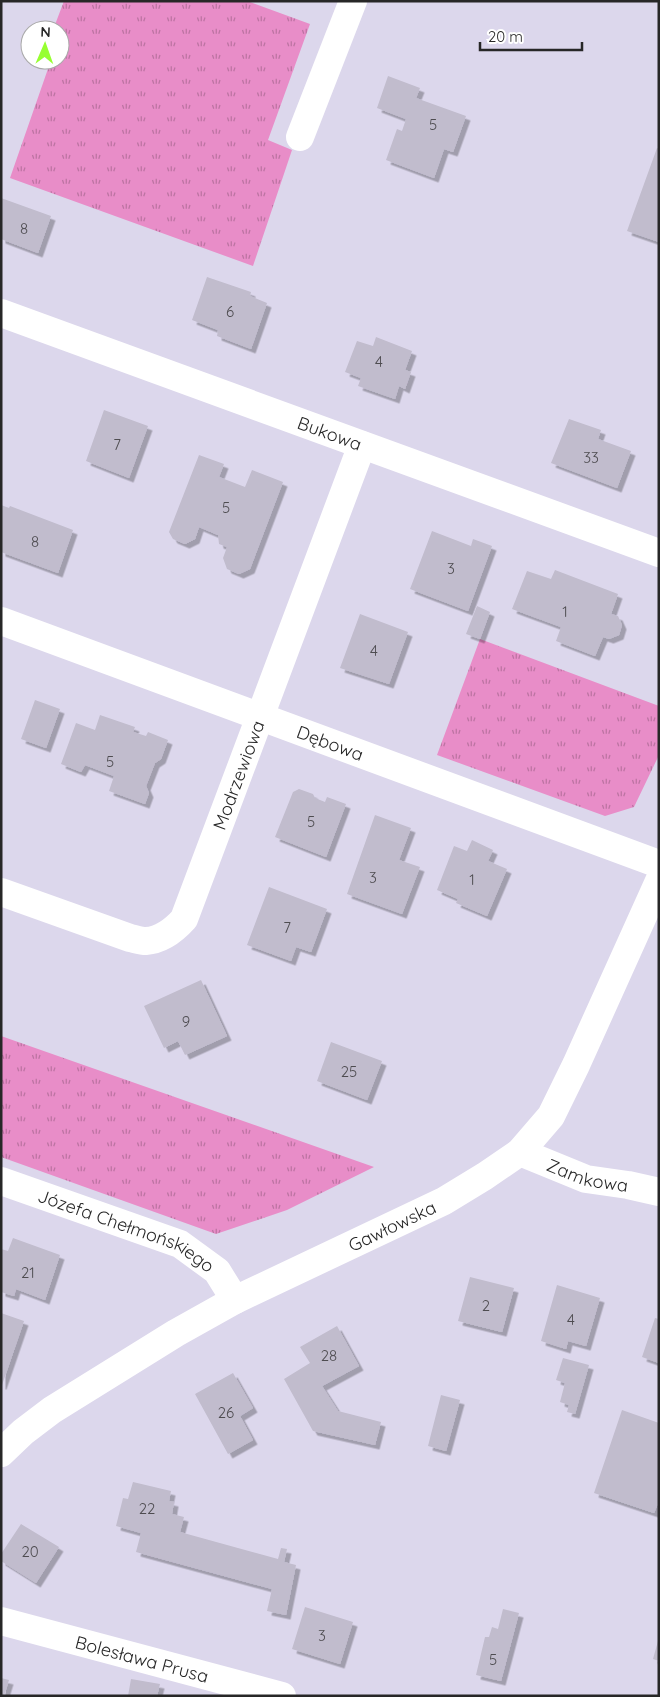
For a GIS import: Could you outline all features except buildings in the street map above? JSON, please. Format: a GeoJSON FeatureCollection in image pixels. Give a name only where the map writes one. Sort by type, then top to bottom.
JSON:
{"type":"FeatureCollection","features":[{"type":"Feature","properties":{"kind":"street"},"geometry":{"type":"LineString","coordinates":[[300,137],[353,1]]}},
{"type":"Feature","properties":{"kind":"street","name":"Bukowa"},"geometry":{"type":"LineString","coordinates":[[1,312],[659,553]]}},
{"type":"Feature","properties":{"kind":"street","name":"Modrzewiowa"},"geometry":{"type":"LineString","coordinates":[[1,892],[130,938],[146,941],[160,937],[176,928],[184,918],[362,445]]}},
{"type":"Feature","properties":{"kind":"street","name":"Dębowa"},"geometry":{"type":"LineString","coordinates":[[1,621],[659,864]]}},
{"type":"Feature","properties":{"kind":"street","name":"Gawłowska"},"geometry":{"type":"LineString","coordinates":[[1,1453],[23,1432],[52,1410],[176,1333],[235,1300],[444,1201],[520,1152],[551,1116],[659,882]]}},
{"type":"Feature","properties":{"kind":"street","name":"Zamkowa"},"geometry":{"type":"LineString","coordinates":[[520,1152],[586,1179],[659,1192]]}},
{"type":"Feature","properties":{"kind":"street","name":"Józefa Chełmońskiego"},"geometry":{"type":"LineString","coordinates":[[1,1181],[180,1244],[217,1271],[235,1300]]}},
{"type":"Feature","properties":{"kind":"street","name":"Bolesława Prusa"},"geometry":{"type":"LineString","coordinates":[[1,1622],[282,1696]]}},
{"type":"Feature","properties":{"kind":"green space"},"geometry":{"type":"Polygon","coordinates":[[[64,1],[247,1],[310,24],[268,140],[292,150],[253,266],[10,178],[48,70],[70,70],[70,20],[57,20],[64,1]]]}},
{"type":"Feature","properties":{"kind":"green space"},"geometry":{"type":"Polygon","coordinates":[[[480,639],[659,706],[659,755],[634,807],[605,816],[437,755],[480,639]]]}},
{"type":"Feature","properties":{"kind":"green space"},"geometry":{"type":"Polygon","coordinates":[[[1,1036],[374,1167],[287,1210],[216,1234],[1,1157],[1,1036]]]}}]}
